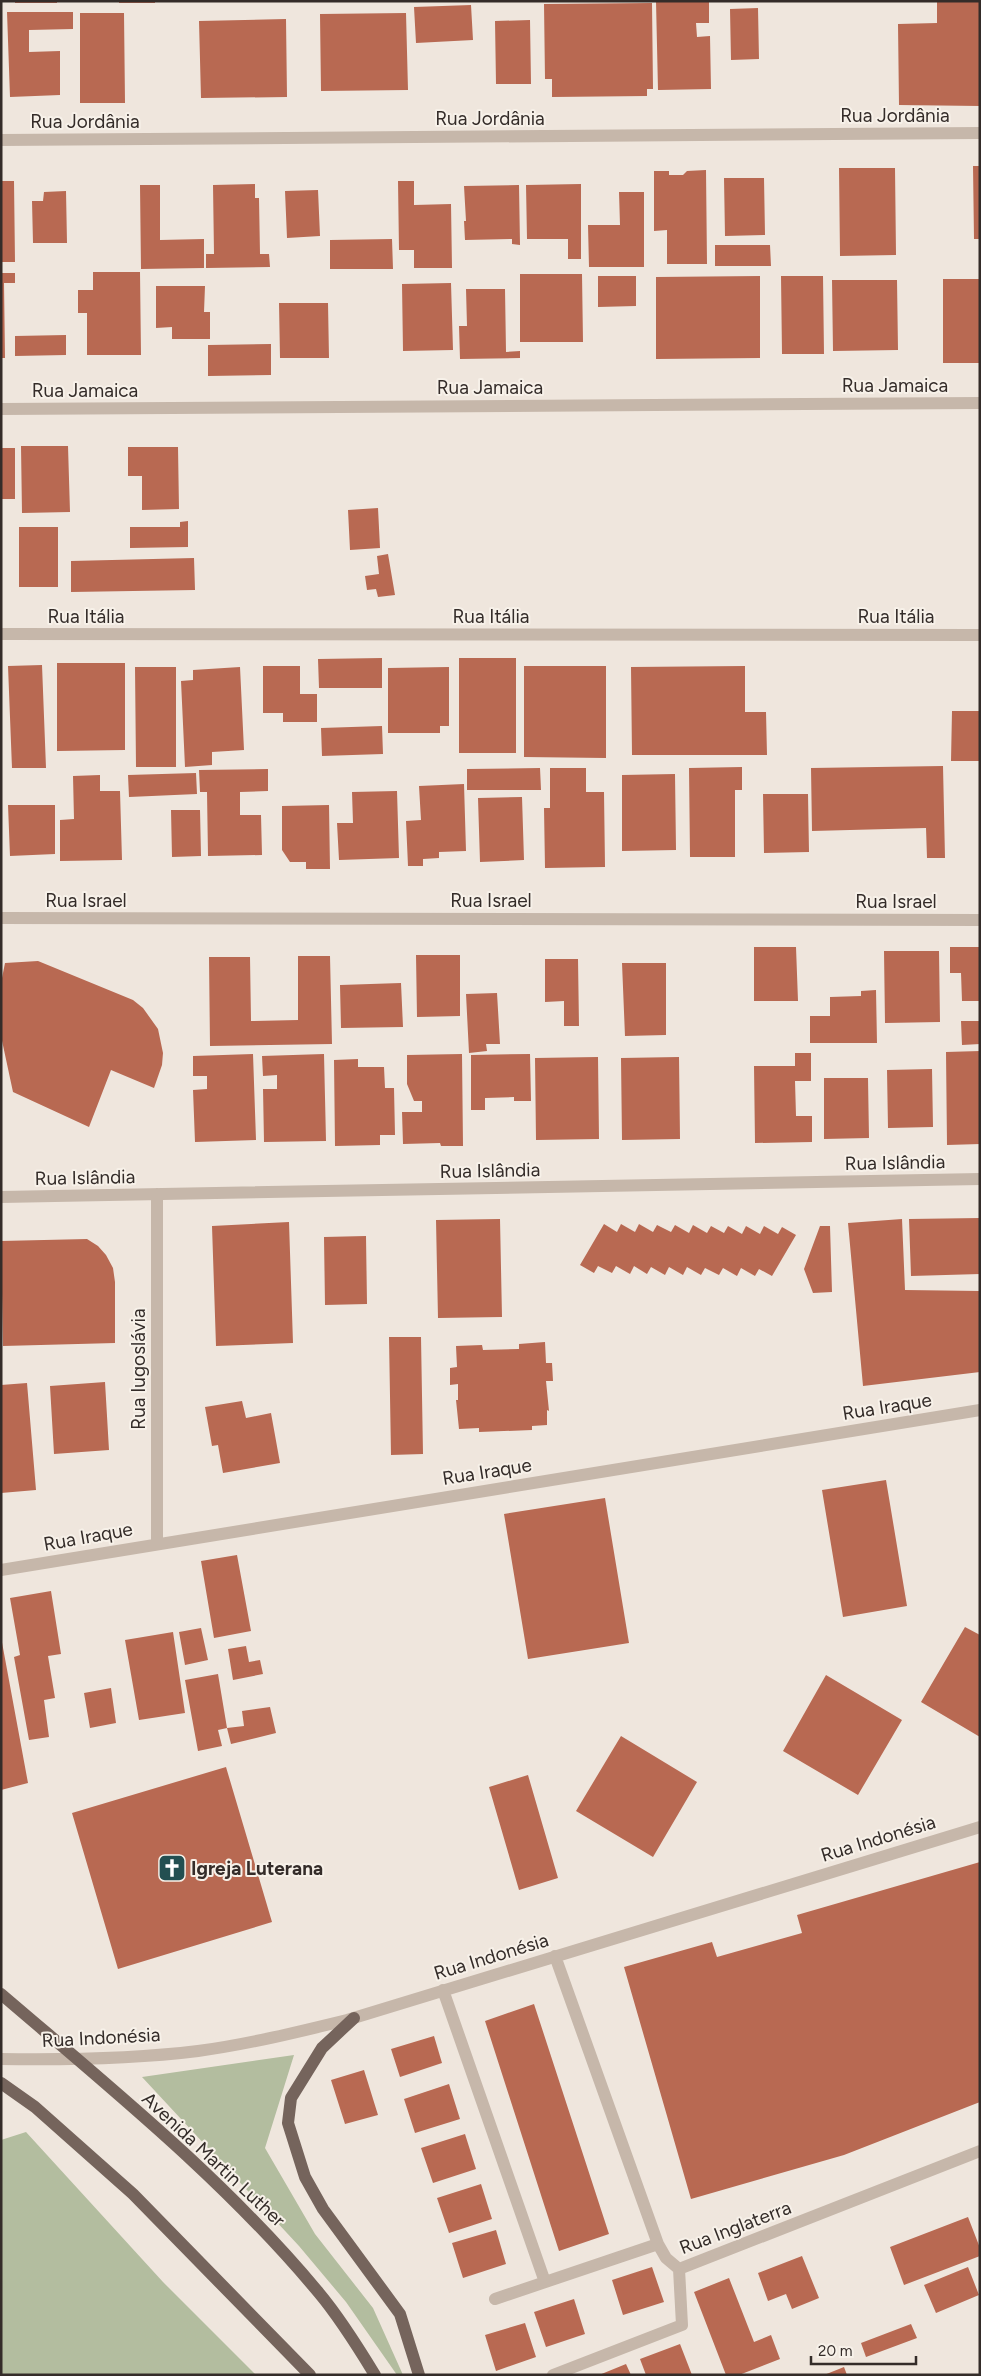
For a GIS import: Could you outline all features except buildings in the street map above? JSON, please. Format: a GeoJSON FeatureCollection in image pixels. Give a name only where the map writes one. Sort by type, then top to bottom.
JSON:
{"type":"FeatureCollection","features":[{"type":"Feature","properties":{"kind":"main road","name":"Avenida Martin Luther"},"geometry":{"type":"LineString","coordinates":[[1,1994],[186,2154],[238,2203],[321,2295],[375,2375]]}},
{"type":"Feature","properties":{"kind":"main road"},"geometry":{"type":"LineString","coordinates":[[354,2018],[322,2048],[291,2098],[288,2123],[305,2177],[324,2208],[400,2314],[419,2375]]}},
{"type":"Feature","properties":{"kind":"main road"},"geometry":{"type":"LineString","coordinates":[[1,2083],[35,2107],[133,2194],[310,2375]]}},
{"type":"Feature","properties":{"kind":"street","name":"Rua Jordânia"},"geometry":{"type":"LineString","coordinates":[[1,140],[980,133]]}},
{"type":"Feature","properties":{"kind":"street","name":"Rua Jamaica"},"geometry":{"type":"LineString","coordinates":[[1,409],[980,403]]}},
{"type":"Feature","properties":{"kind":"street","name":"Rua Itália"},"geometry":{"type":"LineString","coordinates":[[1,634],[980,635]]}},
{"type":"Feature","properties":{"kind":"street","name":"Rua Israel"},"geometry":{"type":"LineString","coordinates":[[1,918],[980,920]]}},
{"type":"Feature","properties":{"kind":"street","name":"Rua Islândia"},"geometry":{"type":"LineString","coordinates":[[1,1197],[980,1179]]}},
{"type":"Feature","properties":{"kind":"street","name":"Rua Iugoslávia"},"geometry":{"type":"LineString","coordinates":[[156,1194],[158,1543]]}},
{"type":"Feature","properties":{"kind":"street","name":"Rua Iraque"},"geometry":{"type":"LineString","coordinates":[[1,1570],[980,1410]]}},
{"type":"Feature","properties":{"kind":"street","name":"Rua Indonésia"},"geometry":{"type":"LineString","coordinates":[[1,2059],[111,2058],[197,2051],[270,2039],[354,2018],[980,1827]]}},
{"type":"Feature","properties":{"kind":"street","name":"Rua Inglaterra"},"geometry":{"type":"LineString","coordinates":[[556,1956],[658,2244],[666,2258],[679,2269],[980,2151]]}},
{"type":"Feature","properties":{"kind":"street"},"geometry":{"type":"LineString","coordinates":[[443,1990],[545,2282]]}},
{"type":"Feature","properties":{"kind":"street"},"geometry":{"type":"LineString","coordinates":[[495,2299],[658,2244]]}},
{"type":"Feature","properties":{"kind":"street"},"geometry":{"type":"LineString","coordinates":[[553,2375],[682,2325],[679,2269]]}},
{"type":"Feature","properties":{"kind":"green space"},"geometry":{"type":"Polygon","coordinates":[[[294,2055],[265,2148],[315,2234],[373,2308],[403,2375],[397,2375],[346,2302],[299,2246],[142,2077],[294,2055]]]}},
{"type":"Feature","properties":{"kind":"green space"},"geometry":{"type":"Polygon","coordinates":[[[26,2132],[163,2282],[256,2375],[1,2375],[1,2140],[26,2132]]]}},
{"type":"Feature","properties":{"kind":"place","name":"Igreja Luterana"},"geometry":{"type":"Point","coordinates":[172,1868]}}]}
